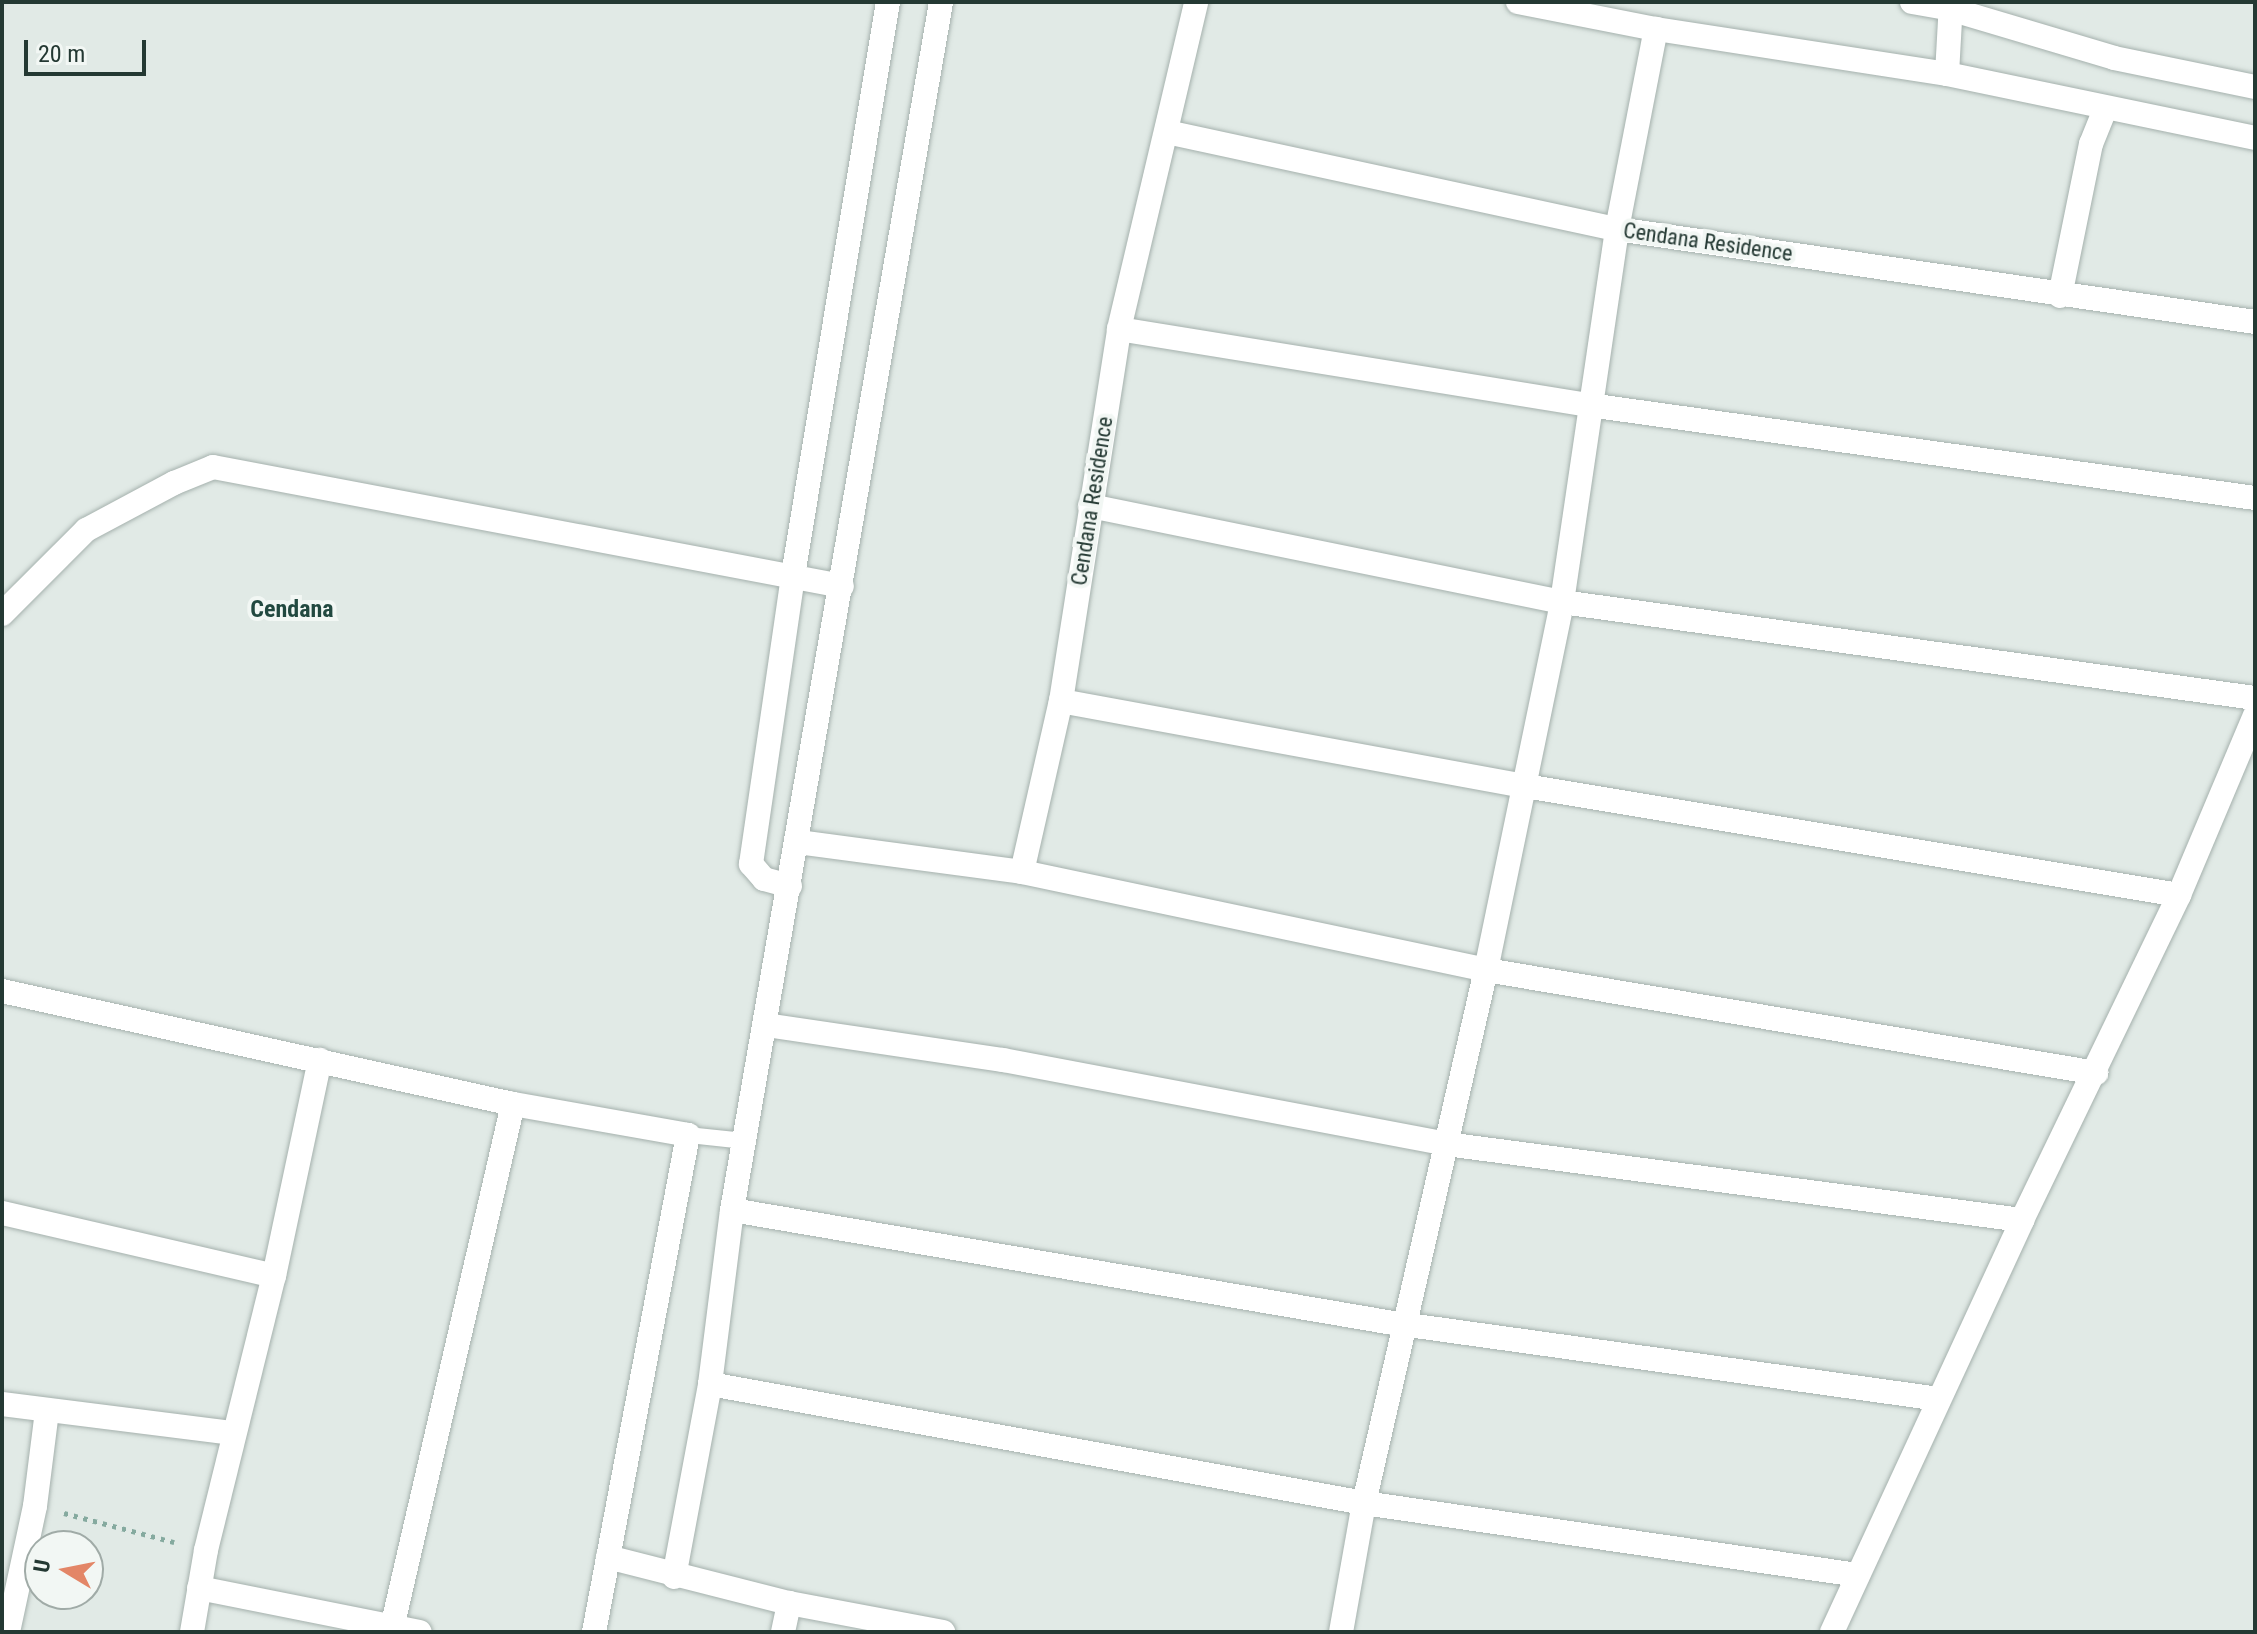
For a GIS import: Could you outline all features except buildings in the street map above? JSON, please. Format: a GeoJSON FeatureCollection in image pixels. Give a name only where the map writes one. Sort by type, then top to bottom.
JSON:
{"type":"FeatureCollection","features":[{"type":"Feature","properties":{"kind":"street"},"geometry":{"type":"LineString","coordinates":[[790,886],[764,879],[751,864],[793,575],[888,2]]}},
{"type":"Feature","properties":{"kind":"street"},"geometry":{"type":"LineString","coordinates":[[674,1577],[710,1384],[732,1210],[941,2]]}},
{"type":"Feature","properties":{"kind":"street","name":"Cendana Residence"},"geometry":{"type":"LineString","coordinates":[[1022,872],[1061,701],[1119,329],[1196,2]]}},
{"type":"Feature","properties":{"kind":"street"},"geometry":{"type":"LineString","coordinates":[[1518,2],[1656,29],[1947,74],[2255,138]]}},
{"type":"Feature","properties":{"kind":"street"},"geometry":{"type":"LineString","coordinates":[[1912,2],[1950,5],[2114,58],[2255,87]]}},
{"type":"Feature","properties":{"kind":"street"},"geometry":{"type":"LineString","coordinates":[[1947,74],[1950,5]]}},
{"type":"Feature","properties":{"kind":"street"},"geometry":{"type":"LineString","coordinates":[[1341,1632],[1364,1503],[1486,970],[1562,602],[1617,229],[1656,29]]}},
{"type":"Feature","properties":{"kind":"street"},"geometry":{"type":"LineString","coordinates":[[2060,296],[2091,144],[2105,109]]}},
{"type":"Feature","properties":{"kind":"street","name":"Cendana Residence"},"geometry":{"type":"LineString","coordinates":[[1167,132],[1617,229],[2255,322]]}},
{"type":"Feature","properties":{"kind":"street"},"geometry":{"type":"LineString","coordinates":[[1119,329],[1589,405],[2255,498]]}},
{"type":"Feature","properties":{"kind":"street"},"geometry":{"type":"LineString","coordinates":[[2,614],[86,530],[174,483],[213,467],[842,586]]}},
{"type":"Feature","properties":{"kind":"street"},"geometry":{"type":"LineString","coordinates":[[1090,506],[1562,602],[2255,698]]}},
{"type":"Feature","properties":{"kind":"street"},"geometry":{"type":"LineString","coordinates":[[1061,701],[1525,786],[2179,895]]}},
{"type":"Feature","properties":{"kind":"street"},"geometry":{"type":"LineString","coordinates":[[1832,1632],[2022,1220],[2096,1073],[2179,895],[2255,715]]}},
{"type":"Feature","properties":{"kind":"street"},"geometry":{"type":"LineString","coordinates":[[798,842],[1022,872],[1486,970],[2096,1073]]}},
{"type":"Feature","properties":{"kind":"street"},"geometry":{"type":"LineString","coordinates":[[2,991],[513,1104],[688,1135],[594,1632]]}},
{"type":"Feature","properties":{"kind":"street"},"geometry":{"type":"LineString","coordinates":[[766,1025],[1003,1060],[1446,1144],[2022,1220]]}},
{"type":"Feature","properties":{"kind":"street"},"geometry":{"type":"LineString","coordinates":[[192,1632],[206,1550],[274,1276],[320,1060]]}},
{"type":"Feature","properties":{"kind":"street"},"geometry":{"type":"LineString","coordinates":[[391,1629],[513,1104]]}},
{"type":"Feature","properties":{"kind":"street"},"geometry":{"type":"LineString","coordinates":[[732,1210],[1404,1325],[1939,1399]]}},
{"type":"Feature","properties":{"kind":"street"},"geometry":{"type":"LineString","coordinates":[[2,1213],[274,1276]]}},
{"type":"Feature","properties":{"kind":"street"},"geometry":{"type":"LineString","coordinates":[[710,1384],[1364,1503],[1858,1575]]}},
{"type":"Feature","properties":{"kind":"street"},"geometry":{"type":"LineString","coordinates":[[2,1404],[233,1433]]}},
{"type":"Feature","properties":{"kind":"street"},"geometry":{"type":"LineString","coordinates":[[8,1632],[35,1506],[47,1411]]}},
{"type":"Feature","properties":{"kind":"street"},"geometry":{"type":"LineString","coordinates":[[608,1557],[674,1577],[789,1603],[943,1632]]}},
{"type":"Feature","properties":{"kind":"street"},"geometry":{"type":"LineString","coordinates":[[199,1588],[391,1629],[420,1632]]}},
{"type":"Feature","properties":{"kind":"street"},"geometry":{"type":"LineString","coordinates":[[783,1632],[789,1603]]}},
{"type":"Feature","properties":{"kind":"lane"},"geometry":{"type":"LineString","coordinates":[[688,1135],[744,1141]]}},
{"type":"Feature","properties":{"kind":"path"},"geometry":{"type":"LineString","coordinates":[[35,1506],[206,1550]]}},
{"type":"Feature","properties":{"kind":"district","name":"Cendana"},"geometry":{"type":"Point","coordinates":[292,610]}}]}
